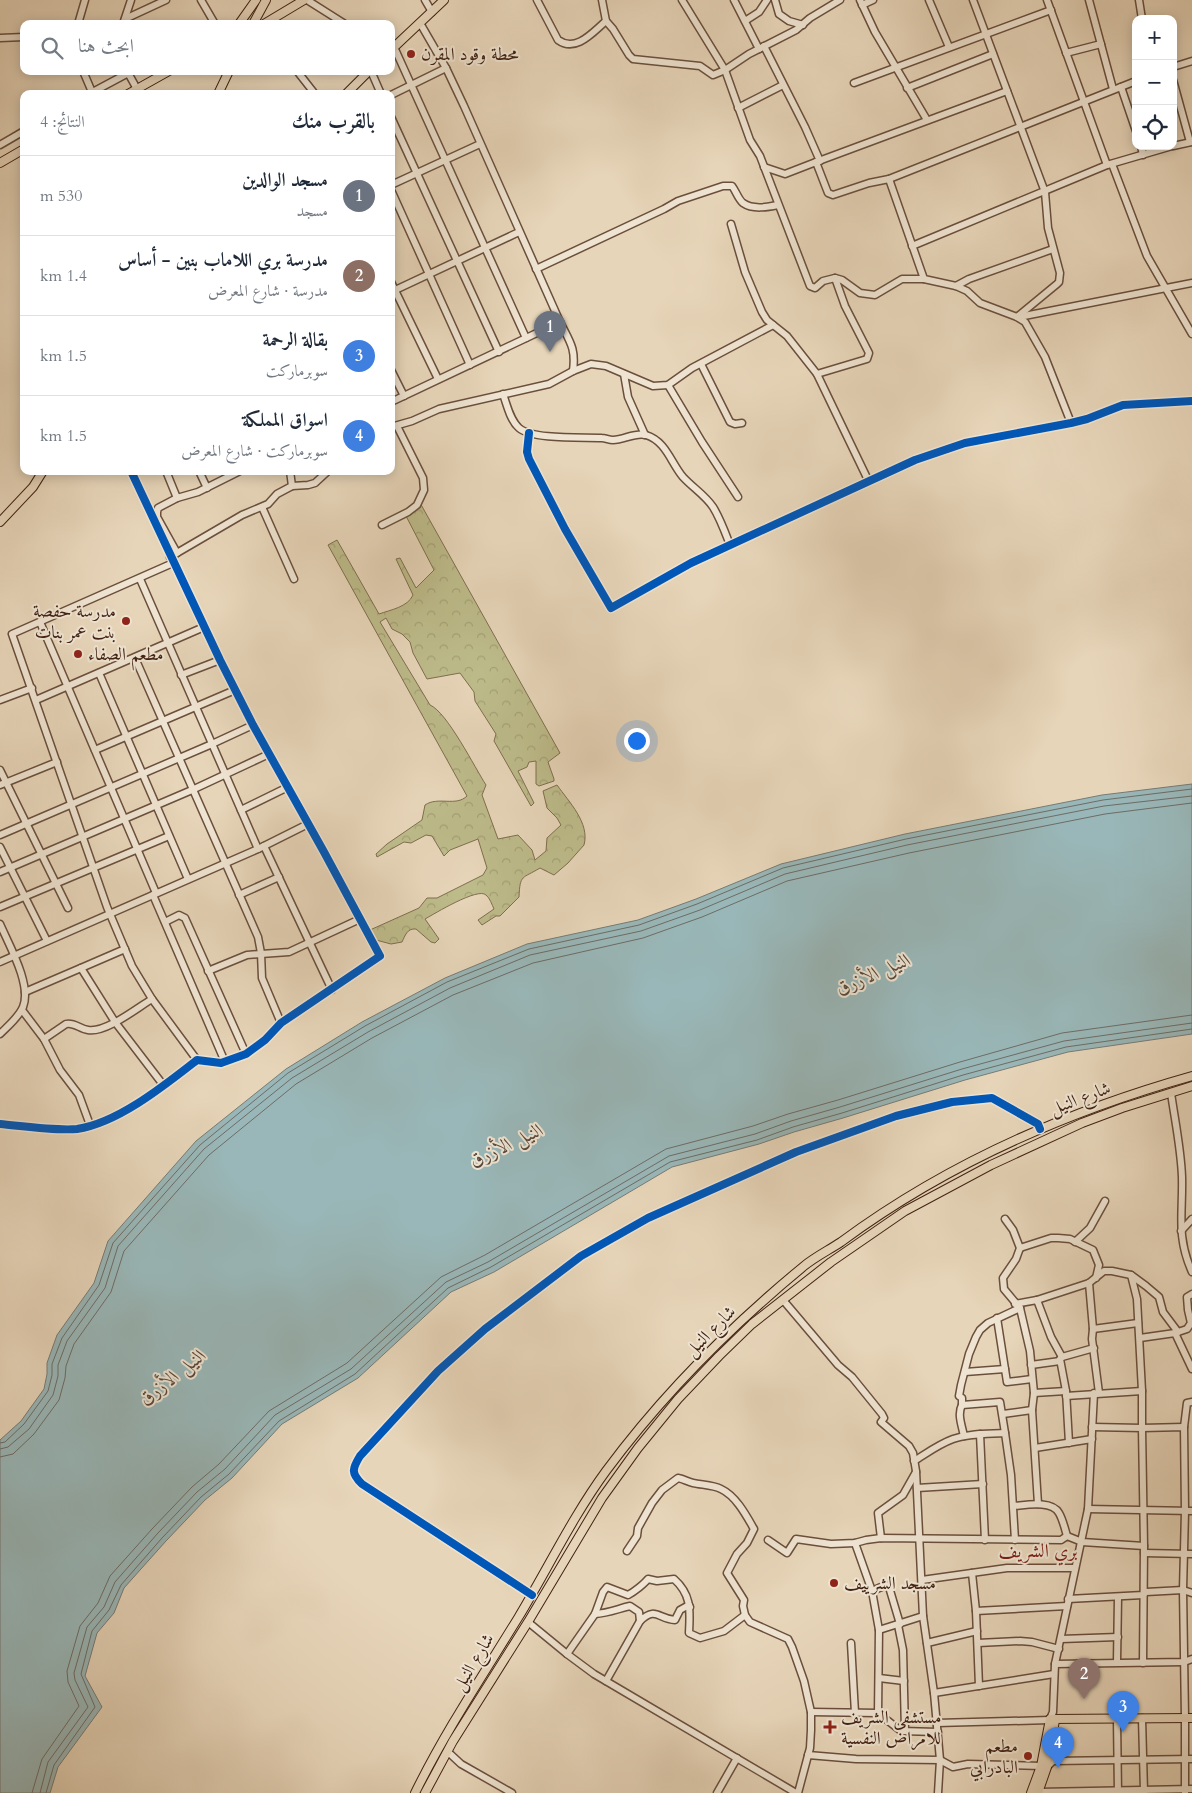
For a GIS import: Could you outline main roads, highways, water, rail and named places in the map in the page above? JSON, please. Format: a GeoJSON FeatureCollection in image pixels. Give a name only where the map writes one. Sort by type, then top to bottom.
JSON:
{"type":"FeatureCollection","features":[{"type":"Feature","properties":{"kind":"main road"},"geometry":{"type":"LineString","coordinates":[[242,20],[256,0]]}},
{"type":"Feature","properties":{"kind":"main road"},"geometry":{"type":"LineString","coordinates":[[255,20],[266,0]]}},
{"type":"Feature","properties":{"kind":"main road"},"geometry":{"type":"LineString","coordinates":[[270,20],[305,0]]}},
{"type":"Feature","properties":{"kind":"main road"},"geometry":{"type":"LineString","coordinates":[[395,47],[444,0]]}},
{"type":"Feature","properties":{"kind":"main road"},"geometry":{"type":"LineString","coordinates":[[135,90],[162,75]]}},
{"type":"Feature","properties":{"kind":"main road"},"geometry":{"type":"LineString","coordinates":[[219,90],[223,75]]}},
{"type":"Feature","properties":{"kind":"main road"},"geometry":{"type":"LineString","coordinates":[[220,90],[227,75]]}},
{"type":"Feature","properties":{"kind":"main road"},"geometry":{"type":"LineString","coordinates":[[350,90],[366,75]]}},
{"type":"Feature","properties":{"kind":"main road"},"geometry":{"type":"LineString","coordinates":[[0,162],[20,151]]}},
{"type":"Feature","properties":{"kind":"main road"},"geometry":{"type":"LineString","coordinates":[[0,522],[33,487],[40,475]]}},
{"type":"Feature","properties":{"kind":"main road","name":"شارع النيل"},"geometry":{"type":"LineString","coordinates":[[420,1792],[440,1746],[605,1473],[651,1414],[733,1328],[810,1262],[898,1202],[988,1153],[1040,1129],[1120,1098],[1192,1076]]}},
{"type":"Feature","properties":{"kind":"main road","name":"شارع النيل"},"geometry":{"type":"LineString","coordinates":[[420,1792],[528,1622],[589,1518],[638,1448],[678,1399],[752,1324],[818,1271],[905,1211],[991,1164],[1082,1123],[1192,1086]]}},
{"type":"Feature","properties":{"kind":"main road"},"geometry":{"type":"LineString","coordinates":[[1004,1146],[1004,1153],[1008,1156]]}},
{"type":"Feature","properties":{"kind":"main road"},"geometry":{"type":"LineString","coordinates":[[988,1153],[992,1160],[991,1164]]}},
{"type":"Feature","properties":{"kind":"main road"},"geometry":{"type":"LineString","coordinates":[[824,1252],[826,1259],[831,1262]]}},
{"type":"Feature","properties":{"kind":"main road"},"geometry":{"type":"LineString","coordinates":[[810,1262],[818,1271]]}},
{"type":"Feature","properties":{"kind":"main road"},"geometry":{"type":"LineString","coordinates":[[1036,1793],[1044,1766],[1052,1718],[1189,1718]]}},
{"type":"Feature","properties":{"kind":"water","name":"النيل الأزرق"},"geometry":{"type":"Polygon","coordinates":[[[1192,784],[1192,1034],[1068,1052],[965,1080],[759,1144],[672,1167],[494,1272],[451,1292],[358,1378],[282,1424],[232,1478],[205,1500],[166,1541],[124,1588],[114,1613],[97,1633],[85,1676],[102,1707],[58,1767],[50,1793],[0,1793],[0,1440],[21,1421],[44,1389],[47,1363],[57,1335],[94,1283],[108,1241],[196,1141],[286,1069],[362,1022],[445,978],[527,944],[638,920],[696,899],[781,864],[905,834],[1102,795],[1192,784]]]}},
{"type":"Feature","properties":{"kind":"place","name":"محطة وقود المقرن"},"geometry":{"type":"Point","coordinates":[411,54]}},
{"type":"Feature","properties":{"kind":"place","name":"مسجد الوالدين"},"geometry":{"type":"Point","coordinates":[550,352]}},
{"type":"Feature","properties":{"kind":"place","name":"مدرسة حفصة بنت عمر بنات"},"geometry":{"type":"Point","coordinates":[126,621]}},
{"type":"Feature","properties":{"kind":"place","name":"مطعم الصفاء"},"geometry":{"type":"Point","coordinates":[78,654]}},
{"type":"Feature","properties":{"kind":"place","name":"مسجد الشرييف"},"geometry":{"type":"Point","coordinates":[834,1583]}},
{"type":"Feature","properties":{"kind":"place","name":"مدرسة بري اللاماب بنين - أساس"},"geometry":{"type":"Point","coordinates":[1084,1699]}},
{"type":"Feature","properties":{"kind":"place","name":"مستشفى الشريف للامراض النفسية"},"geometry":{"type":"Point","coordinates":[830,1727]}},
{"type":"Feature","properties":{"kind":"place","name":"بقالة الرحمة"},"geometry":{"type":"Point","coordinates":[1123,1732]}},
{"type":"Feature","properties":{"kind":"place","name":"مطعم البادرابي"},"geometry":{"type":"Point","coordinates":[1028,1756]}},
{"type":"Feature","properties":{"kind":"place","name":"اسواق المملكة"},"geometry":{"type":"Point","coordinates":[1058,1768]}},
{"type":"Feature","properties":{"kind":"district","name":"بري الشريف"},"geometry":{"type":"Point","coordinates":[1038,1550]}}]}
